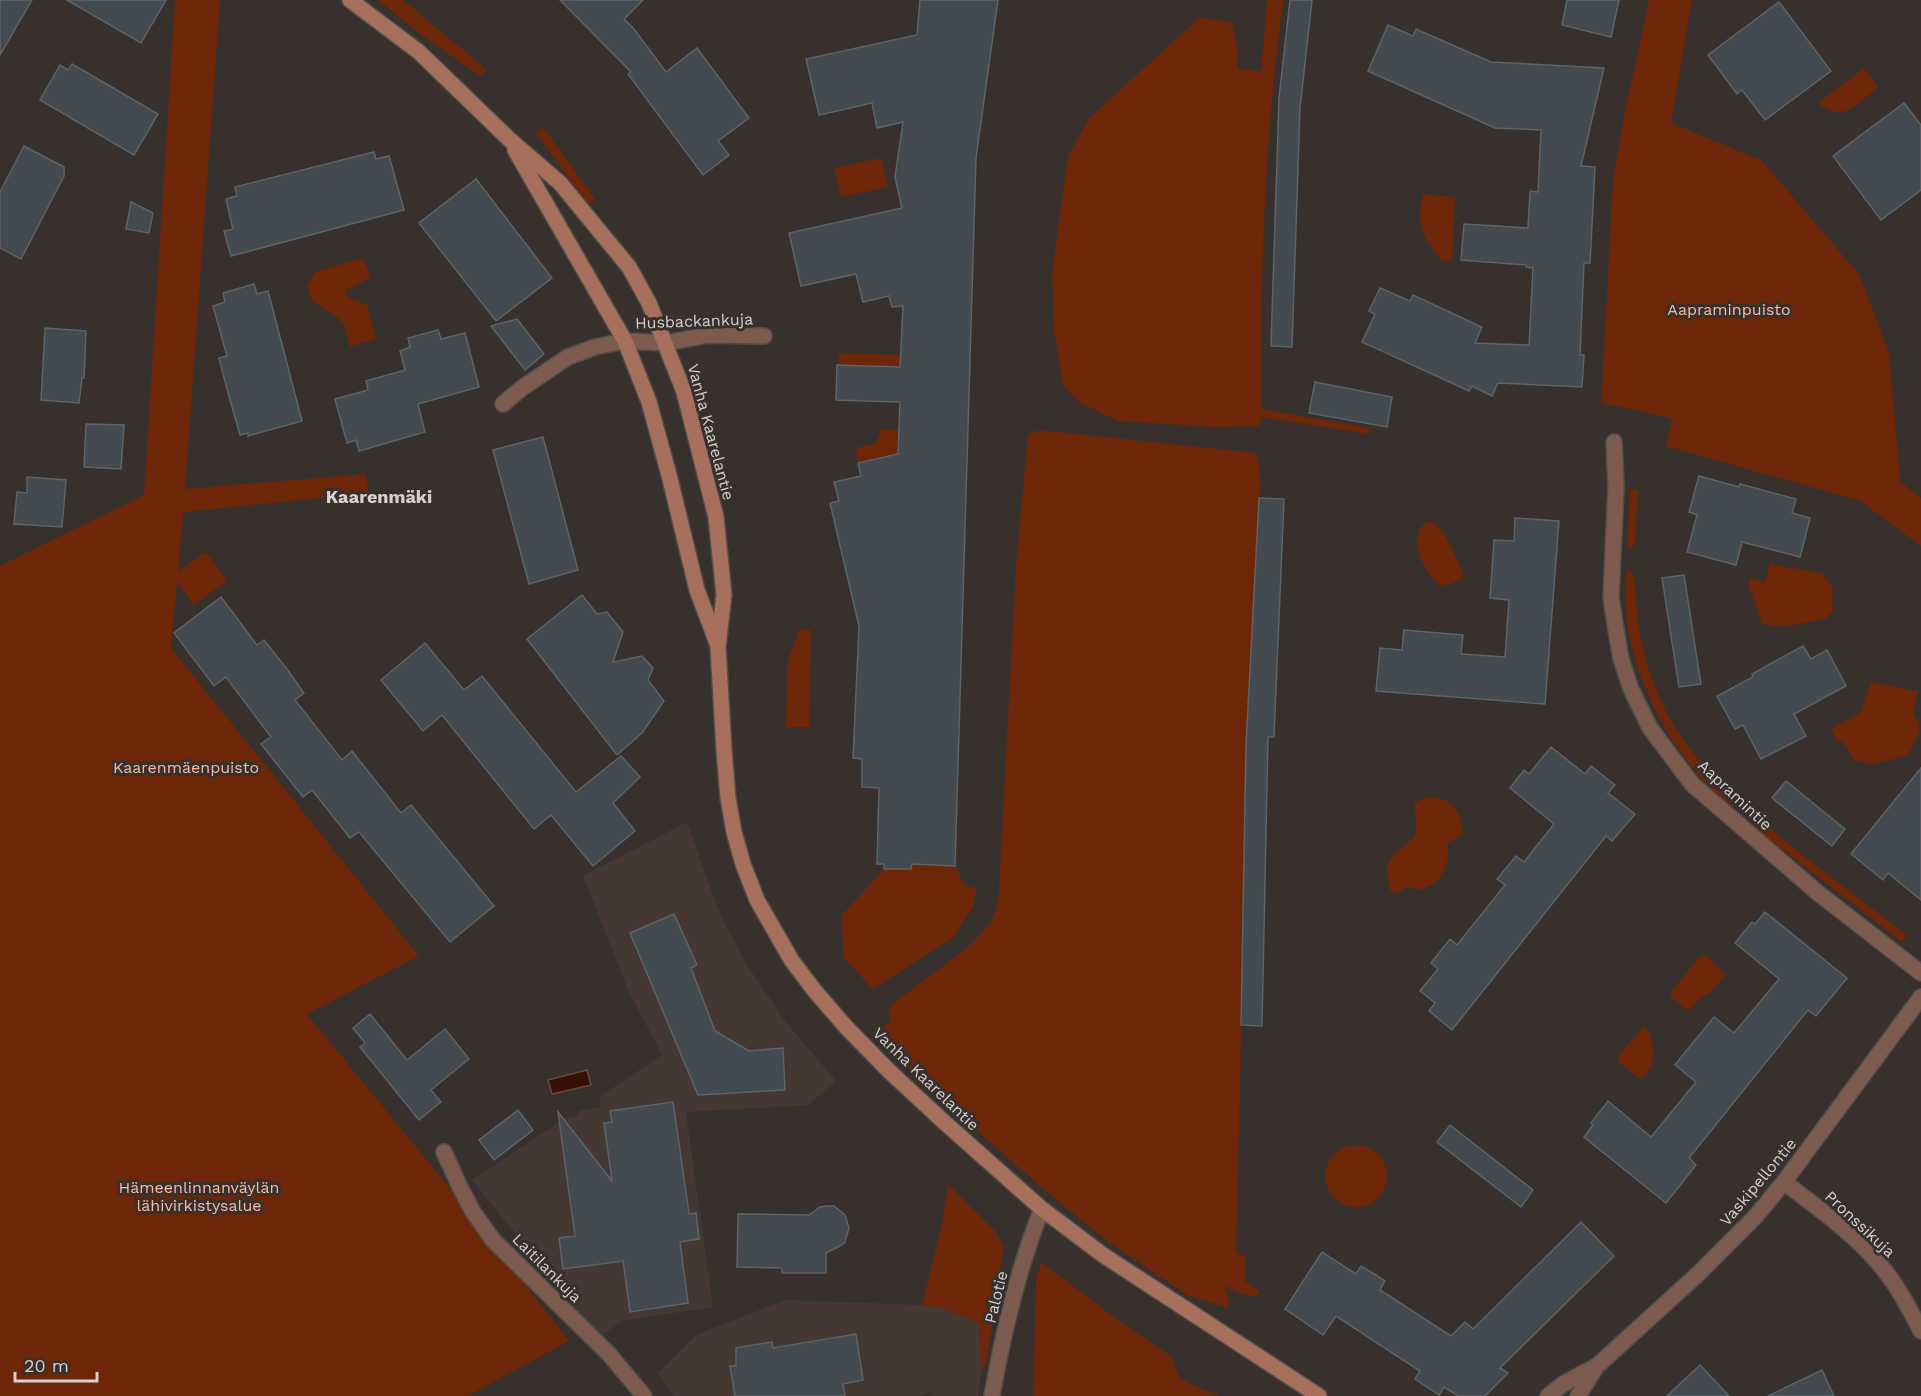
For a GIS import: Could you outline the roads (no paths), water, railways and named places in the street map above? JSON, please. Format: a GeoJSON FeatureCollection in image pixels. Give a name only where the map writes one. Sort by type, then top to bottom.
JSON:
{"type":"FeatureCollection","features":[{"type":"Feature","properties":{"kind":"main road","name":"Vanha Kaarelantie"},"geometry":{"type":"LineString","coordinates":[[350,0],[418,52],[509,139],[560,183],[629,267],[649,303],[684,392],[716,516],[724,595],[718,647],[724,759],[734,832],[757,900],[792,961],[846,1027],[889,1071],[1042,1209],[1121,1267],[1319,1396]]}},
{"type":"Feature","properties":{"kind":"main road","name":"Vanha Kaarelantie"},"geometry":{"type":"LineString","coordinates":[[509,139],[625,341],[649,402],[697,590],[718,647]]}},
{"type":"Feature","properties":{"kind":"street","name":"Husbackankuja"},"geometry":{"type":"LineString","coordinates":[[503,404],[522,388],[568,357],[595,347],[625,341],[666,343],[708,335],[764,336]]}},
{"type":"Feature","properties":{"kind":"street","name":"Aapramintie"},"geometry":{"type":"LineString","coordinates":[[1614,442],[1616,489],[1611,597],[1621,659],[1631,688],[1650,728],[1692,784],[1818,893],[1921,973]]}},
{"type":"Feature","properties":{"kind":"street","name":"Vaskipellontie"},"geometry":{"type":"LineString","coordinates":[[1548,1396],[1563,1384],[1597,1366],[1722,1251],[1755,1217],[1784,1182],[1921,998]]}},
{"type":"Feature","properties":{"kind":"street","name":"Laitilankuja"},"geometry":{"type":"LineString","coordinates":[[444,1152],[459,1187],[493,1240],[609,1354],[644,1396]]}},
{"type":"Feature","properties":{"kind":"street","name":"Pronssikuja"},"geometry":{"type":"LineString","coordinates":[[1784,1182],[1846,1232],[1884,1270],[1921,1331]]}},
{"type":"Feature","properties":{"kind":"street","name":"Palotie"},"geometry":{"type":"LineString","coordinates":[[992,1396],[1028,1243],[1042,1209]]}},
{"type":"Feature","properties":{"kind":"street","name":"Vaskipellontie"},"geometry":{"type":"LineString","coordinates":[[1578,1396],[1597,1366]]}},
{"type":"Feature","properties":{"kind":"district","name":"Kaarenmäki"},"geometry":{"type":"Point","coordinates":[379,496]}},
{"type":"Feature","properties":{"kind":"park label","name":"Aapraminpuisto"},"geometry":{"type":"Point","coordinates":[1729,309]}},
{"type":"Feature","properties":{"kind":"park label","name":"Kaarenmäenpuisto"},"geometry":{"type":"Point","coordinates":[186,767]}},
{"type":"Feature","properties":{"kind":"park label","name":"Hämeenlinnanväylän lähivirkistysalue"},"geometry":{"type":"Point","coordinates":[199,1196]}}]}
